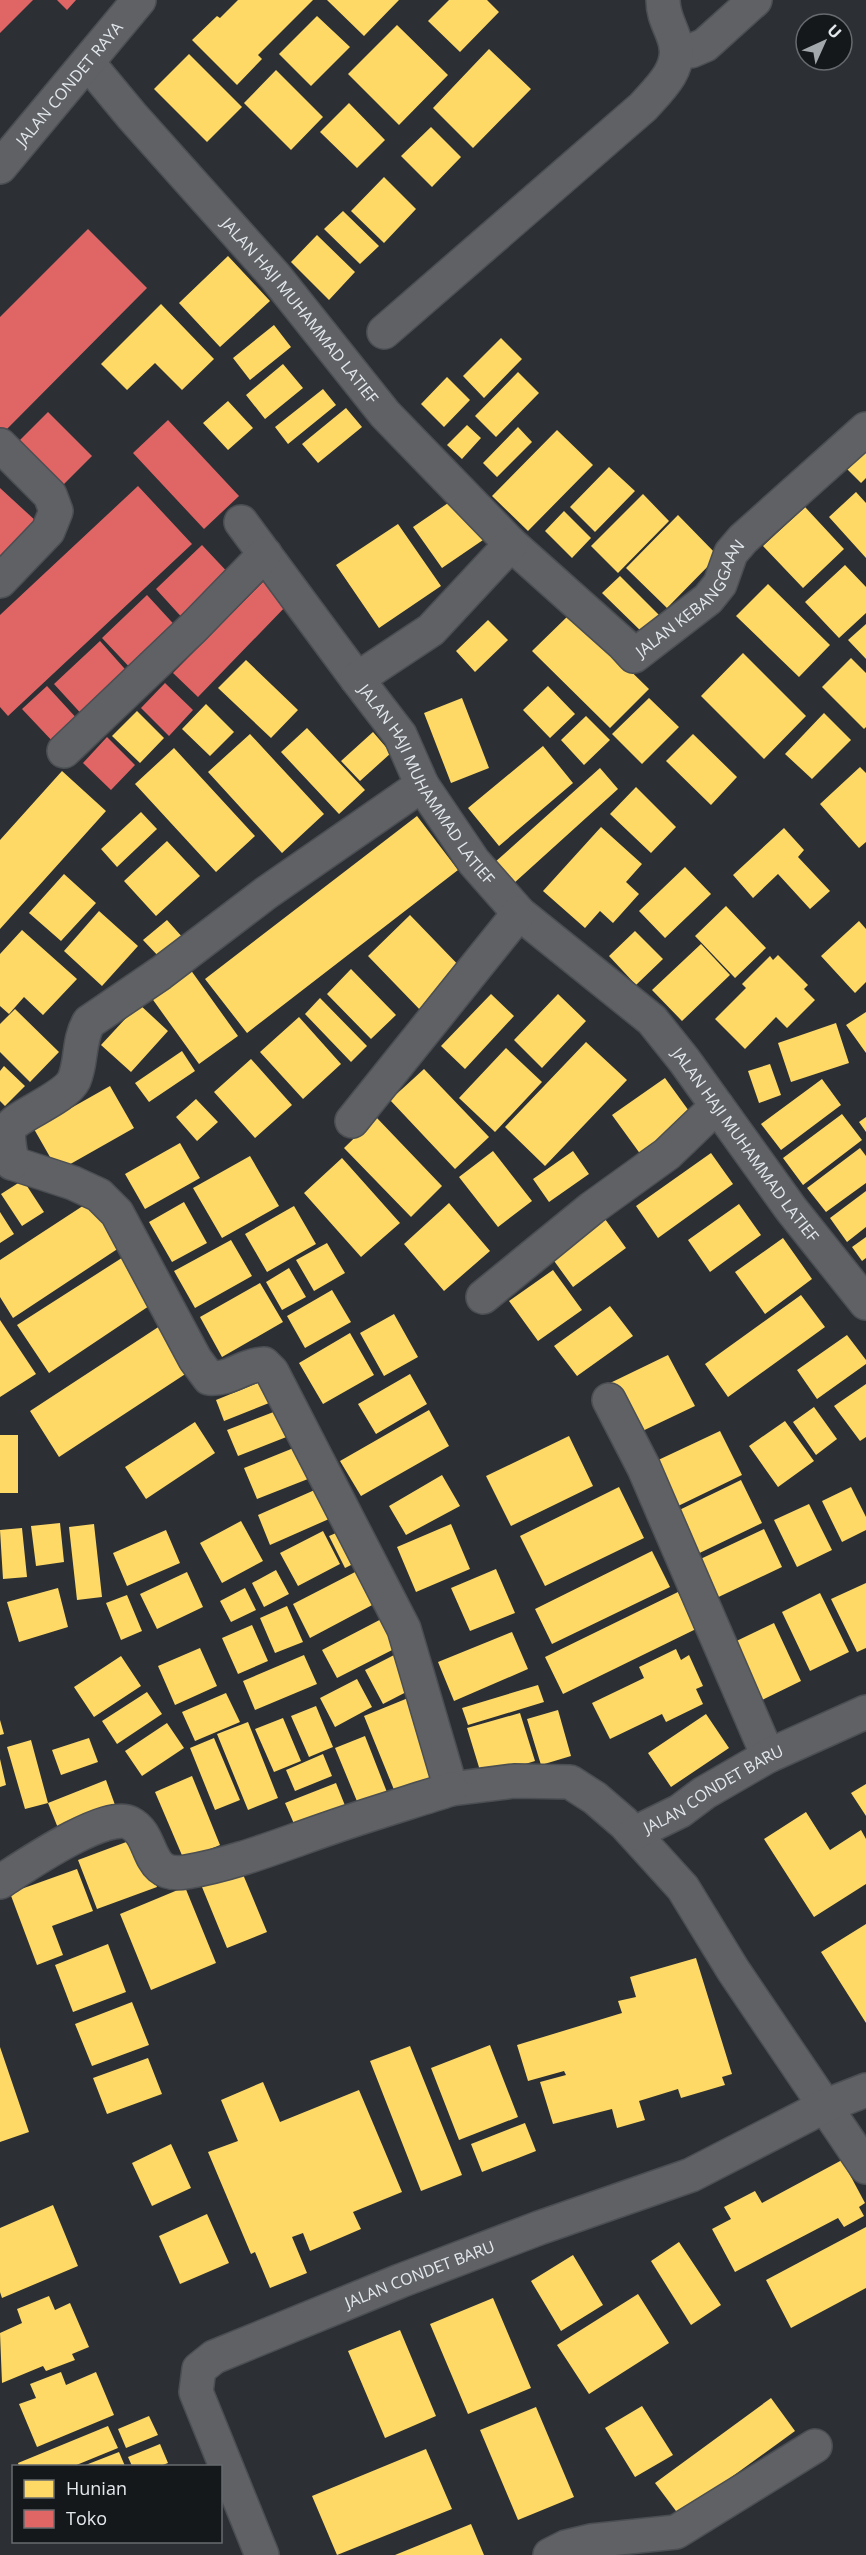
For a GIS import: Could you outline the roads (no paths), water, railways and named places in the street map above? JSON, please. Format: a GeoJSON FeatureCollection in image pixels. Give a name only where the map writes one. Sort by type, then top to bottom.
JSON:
{"type":"FeatureCollection","features":[{"type":"Feature","properties":{"kind":"street"},"geometry":{"type":"LineString","coordinates":[[384,332],[643,107],[671,75],[676,46],[663,13],[663,0]]}},
{"type":"Feature","properties":{"kind":"street"},"geometry":{"type":"LineString","coordinates":[[676,46],[691,51],[705,45],[755,0]]}},
{"type":"Feature","properties":{"kind":"street","name":"JALAN CONDET RAYA"},"geometry":{"type":"LineString","coordinates":[[0,167],[88,63],[133,2]]}},
{"type":"Feature","properties":{"kind":"street","name":"JALAN HAJI MUHAMMAD LATIEF"},"geometry":{"type":"LineString","coordinates":[[88,63],[132,116],[276,276],[385,414],[511,544],[431,630],[357,679],[400,735],[422,785],[474,862],[519,913],[652,1020],[791,1209],[866,1303]]}},
{"type":"Feature","properties":{"kind":"street","name":"JALAN KEBANGGAAN"},"geometry":{"type":"LineString","coordinates":[[511,544],[624,644],[634,656],[708,599],[720,584],[727,560],[743,539],[866,429]]}},
{"type":"Feature","properties":{"kind":"street"},"geometry":{"type":"LineString","coordinates":[[0,445],[50,495],[56,511],[48,531],[0,581]]}},
{"type":"Feature","properties":{"kind":"street"},"geometry":{"type":"LineString","coordinates":[[241,522],[357,679]]}},
{"type":"Feature","properties":{"kind":"street"},"geometry":{"type":"LineString","coordinates":[[64,751],[194,627],[265,554]]}},
{"type":"Feature","properties":{"kind":"street"},"geometry":{"type":"LineString","coordinates":[[422,785],[266,893],[161,972],[89,1022],[83,1033],[74,1079],[68,1089],[38,1110],[12,1123],[9,1129],[6,1167],[73,1183],[99,1195],[117,1213],[195,1359],[209,1378],[222,1379],[254,1365],[264,1364],[272,1372],[404,1629],[451,1789]]}},
{"type":"Feature","properties":{"kind":"street"},"geometry":{"type":"LineString","coordinates":[[352,1121],[519,913]]}},
{"type":"Feature","properties":{"kind":"street"},"geometry":{"type":"LineString","coordinates":[[483,1297],[592,1208],[668,1154],[717,1106]]}},
{"type":"Feature","properties":{"kind":"street"},"geometry":{"type":"LineString","coordinates":[[609,1400],[644,1468],[768,1756]]}},
{"type":"Feature","properties":{"kind":"street","name":"JALAN CONDET BARU"},"geometry":{"type":"LineString","coordinates":[[866,1712],[768,1756],[705,1793],[680,1811],[634,1833],[683,1888],[733,1970],[866,2167]]}},
{"type":"Feature","properties":{"kind":"street"},"geometry":{"type":"LineString","coordinates":[[0,1882],[59,1845],[86,1832],[121,1821],[130,1823],[138,1830],[158,1866],[171,1873],[179,1873],[261,1852],[451,1789],[514,1781],[570,1782],[595,1798],[634,1833]]}},
{"type":"Feature","properties":{"kind":"street","name":"JALAN CONDET BARU"},"geometry":{"type":"LineString","coordinates":[[262,2555],[196,2392],[199,2369],[214,2356],[539,2228],[691,2175],[825,2106],[866,2090]]}},
{"type":"Feature","properties":{"kind":"street"},"geometry":{"type":"LineString","coordinates":[[550,2555],[566,2547],[591,2541],[676,2532],[815,2446]]}}]}
